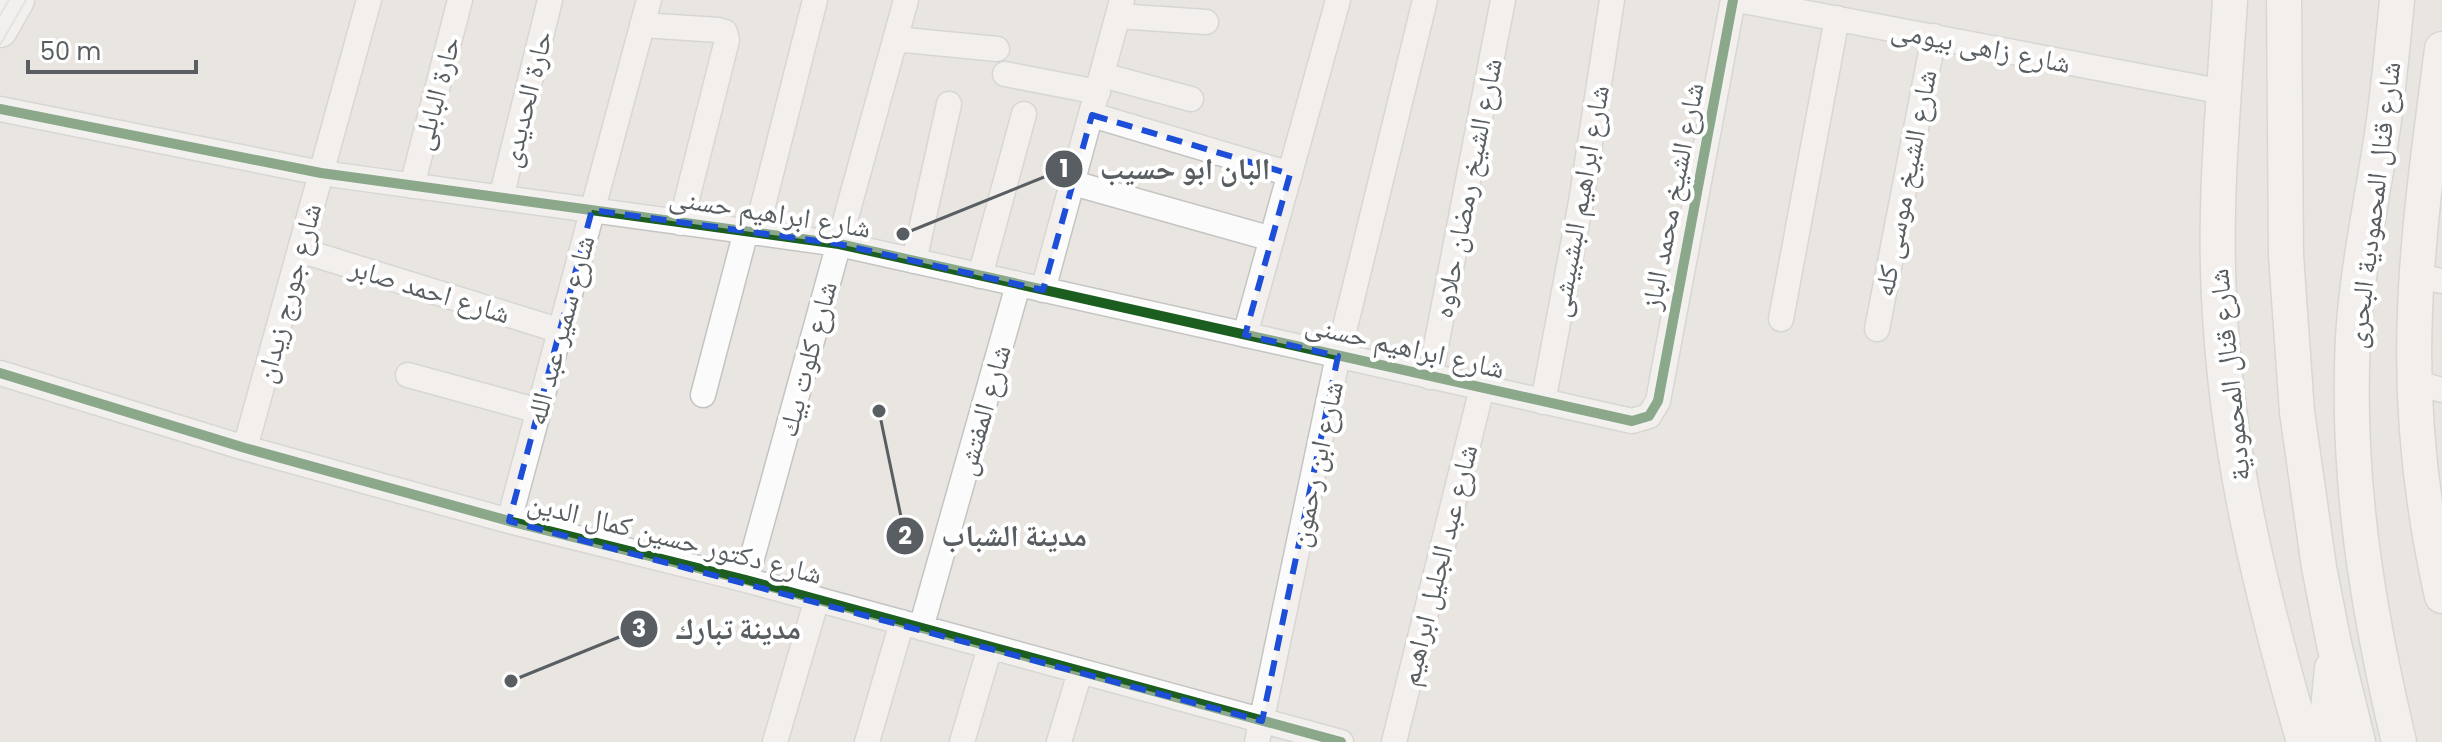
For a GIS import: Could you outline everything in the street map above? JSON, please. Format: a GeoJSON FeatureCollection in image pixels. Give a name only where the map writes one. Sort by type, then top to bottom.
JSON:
{"type":"FeatureCollection","features":[{"type":"Feature","properties":{"kind":"main road"},"geometry":{"type":"LineString","coordinates":[[0,30],[17,0]]}},
{"type":"Feature","properties":{"kind":"main road","name":"شارع قنال المحمودية"},"geometry":{"type":"LineString","coordinates":[[2230,0],[2219,157],[2217,240],[2221,337],[2231,432],[2256,568],[2304,742]]}},
{"type":"Feature","properties":{"kind":"main road","name":"شارع قنال المحمودية البحرى"},"geometry":{"type":"LineString","coordinates":[[2397,0],[2383,126],[2360,264],[2353,339],[2356,493],[2363,571],[2399,742]]}},
{"type":"Feature","properties":{"kind":"main road"},"geometry":{"type":"LineString","coordinates":[[2286,2],[2286,239],[2291,349],[2306,490],[2334,644],[2358,742]]}},
{"type":"Feature","properties":{"kind":"main road"},"geometry":{"type":"LineString","coordinates":[[2442,49],[2429,278],[2433,492],[2442,596]]}},
{"type":"Feature","properties":{"kind":"main road"},"geometry":{"type":"LineString","coordinates":[[2325,742],[2334,644]]}},
{"type":"Feature","properties":{"kind":"street","name":"شارع جورج زيدان"},"geometry":{"type":"LineString","coordinates":[[245,448],[369,0]]}},
{"type":"Feature","properties":{"kind":"street","name":"حارة البابلى"},"geometry":{"type":"LineString","coordinates":[[412,186],[460,0]]}},
{"type":"Feature","properties":{"kind":"street","name":"حارة الحديدى"},"geometry":{"type":"LineString","coordinates":[[501,198],[550,0]]}},
{"type":"Feature","properties":{"kind":"street","name":"شارع سمير عبد الله"},"geometry":{"type":"LineString","coordinates":[[509,521],[649,0]]}},
{"type":"Feature","properties":{"kind":"street"},"geometry":{"type":"LineString","coordinates":[[703,395],[815,0]]}},
{"type":"Feature","properties":{"kind":"street","name":"شارع كلوت بيك"},"geometry":{"type":"LineString","coordinates":[[746,580],[906,0]]}},
{"type":"Feature","properties":{"kind":"street"},"geometry":{"type":"LineString","coordinates":[[1245,335],[1338,0]]}},
{"type":"Feature","properties":{"kind":"street","name":"شارع ابن رحمون"},"geometry":{"type":"LineString","coordinates":[[1259,731],[1338,356],[1425,0]]}},
{"type":"Feature","properties":{"kind":"street","name":"شارع الشيخ رمضان حلاوه"},"geometry":{"type":"LineString","coordinates":[[1430,377],[1503,0]]}},
{"type":"Feature","properties":{"kind":"street","name":"شارع ابراهيم البشبيشى"},"geometry":{"type":"LineString","coordinates":[[1543,402],[1581,202],[1612,0]]}},
{"type":"Feature","properties":{"kind":"street","name":"شارع زاهى بيومى"},"geometry":{"type":"LineString","coordinates":[[1736,0],[2224,92]]}},
{"type":"Feature","properties":{"kind":"street","name":"شارع الشيخ محمد الباز"},"geometry":{"type":"LineString","coordinates":[[1658,401],[1736,0]]}},
{"type":"Feature","properties":{"kind":"street"},"geometry":{"type":"LineString","coordinates":[[1043,290],[1120,8],[1206,22]]}},
{"type":"Feature","properties":{"kind":"street"},"geometry":{"type":"LineString","coordinates":[[1781,319],[1837,18]]}},
{"type":"Feature","properties":{"kind":"street"},"geometry":{"type":"LineString","coordinates":[[642,25],[718,30],[725,32],[727,40],[681,223]]}},
{"type":"Feature","properties":{"kind":"street","name":"شارع الشيخ موسى كله"},"geometry":{"type":"LineString","coordinates":[[1877,329],[1934,36]]}},
{"type":"Feature","properties":{"kind":"street"},"geometry":{"type":"LineString","coordinates":[[895,39],[997,49]]}},
{"type":"Feature","properties":{"kind":"street"},"geometry":{"type":"LineString","coordinates":[[1005,74],[1097,94],[1191,99]]}},
{"type":"Feature","properties":{"kind":"street"},"geometry":{"type":"LineString","coordinates":[[1097,94],[1290,174]]}},
{"type":"Feature","properties":{"kind":"street"},"geometry":{"type":"LineString","coordinates":[[914,261],[949,104]]}},
{"type":"Feature","properties":{"kind":"street","name":"شارع ابراهيم حسنى"},"geometry":{"type":"LineString","coordinates":[[0,109],[321,173],[839,244],[1632,421],[1649,416],[1658,401]]}},
{"type":"Feature","properties":{"kind":"street"},"geometry":{"type":"LineString","coordinates":[[980,276],[1024,114]]}},
{"type":"Feature","properties":{"kind":"street"},"geometry":{"type":"LineString","coordinates":[[1073,183],[1272,239]]}},
{"type":"Feature","properties":{"kind":"street","name":"شارع احمد صابر"},"geometry":{"type":"LineString","coordinates":[[300,250],[561,331]]}},
{"type":"Feature","properties":{"kind":"street","name":"شارع المفتش"},"geometry":{"type":"LineString","coordinates":[[867,742],[912,625],[1018,285]]}},
{"type":"Feature","properties":{"kind":"street","name":"شارع دكتور حسين كمال الدين"},"geometry":{"type":"LineString","coordinates":[[0,373],[245,448],[1080,672],[1259,731],[1341,742]]}},
{"type":"Feature","properties":{"kind":"street"},"geometry":{"type":"LineString","coordinates":[[408,375],[539,411]]}},
{"type":"Feature","properties":{"kind":"street","name":"شارع عبد الجليل ابراهيم"},"geometry":{"type":"LineString","coordinates":[[1394,742],[1482,388]]}},
{"type":"Feature","properties":{"kind":"street"},"geometry":{"type":"LineString","coordinates":[[775,742],[817,599]]}},
{"type":"Feature","properties":{"kind":"street"},"geometry":{"type":"LineString","coordinates":[[962,742],[990,647]]}},
{"type":"Feature","properties":{"kind":"street"},"geometry":{"type":"LineString","coordinates":[[1059,742],[1080,672]]}},
{"type":"Feature","properties":{"kind":"highlighted area"},"geometry":{"type":"Polygon","coordinates":[[[1092,115],[1290,174],[1245,335],[1338,356],[1262,721],[509,521],[592,210],[839,244],[1043,290],[1092,115]]]}},
{"type":"Feature","properties":{"kind":"tram line"},"geometry":{"type":"LineString","coordinates":[[0,15],[9,0]]}},
{"type":"Feature","properties":{"kind":"tram line"},"geometry":{"type":"LineString","coordinates":[[0,45],[26,0]]}},
{"type":"Feature","properties":{"kind":"cycle path"},"geometry":{"type":"LineString","coordinates":[[0,109],[321,173],[839,244],[1632,421],[1649,416],[1658,401],[1733,0]]}},
{"type":"Feature","properties":{"kind":"cycle path"},"geometry":{"type":"LineString","coordinates":[[0,373],[245,448],[509,521],[746,580],[1341,742]]}},
{"type":"Feature","properties":{"kind":"place","name":"البان ابو حسيب"},"geometry":{"type":"Point","coordinates":[903,234]}},
{"type":"Feature","properties":{"kind":"place","name":"مدينة الشباب"},"geometry":{"type":"Point","coordinates":[879,411]}},
{"type":"Feature","properties":{"kind":"place","name":"مدينة تبارك"},"geometry":{"type":"Point","coordinates":[511,681]}}]}
